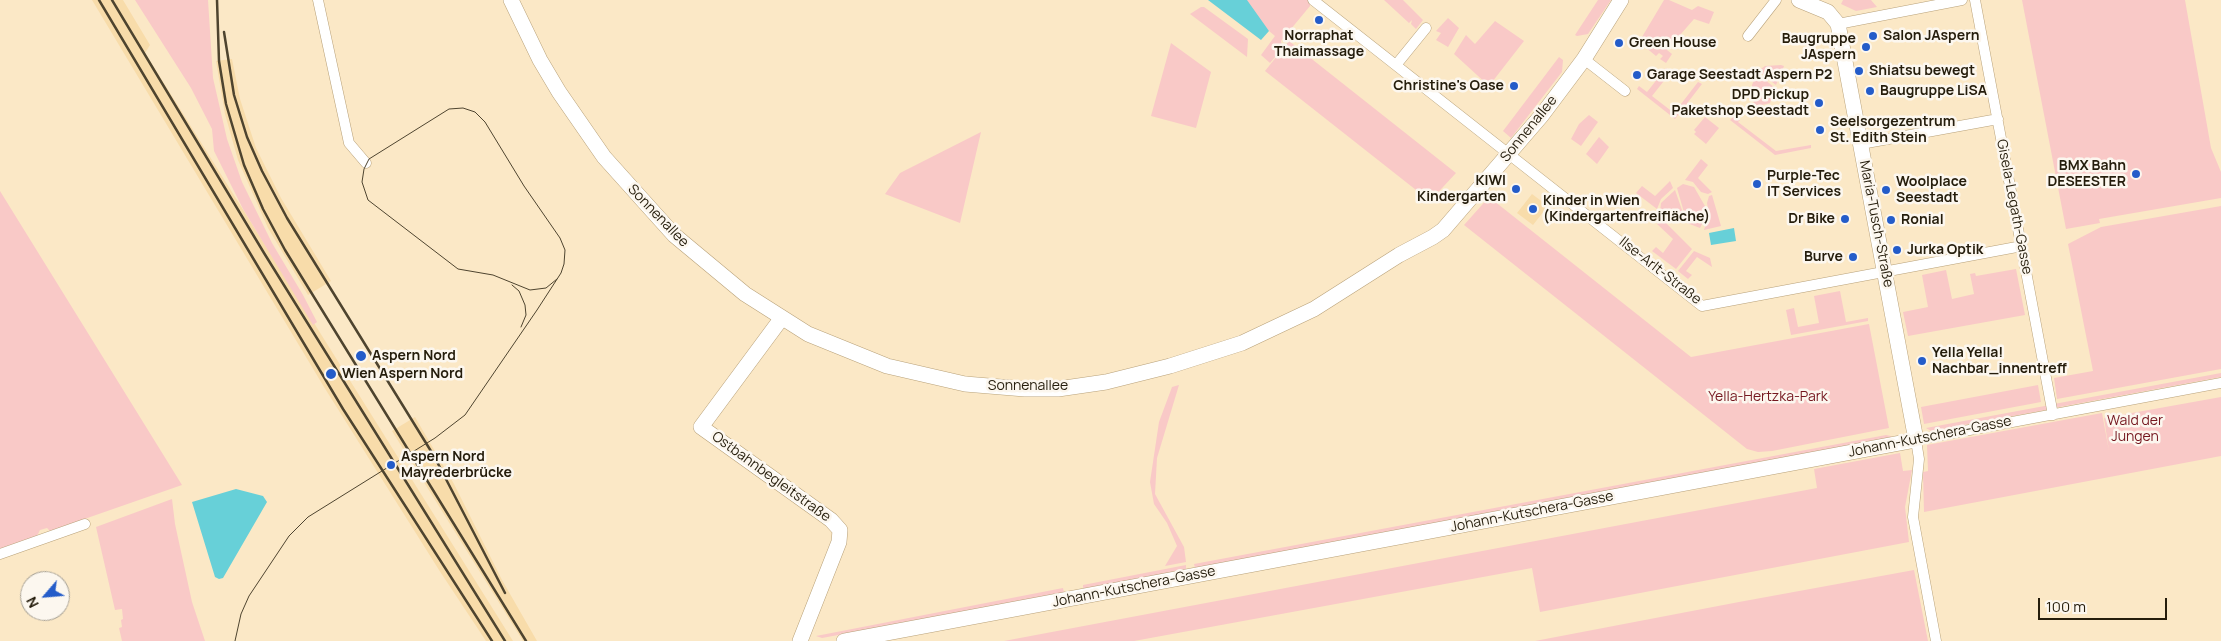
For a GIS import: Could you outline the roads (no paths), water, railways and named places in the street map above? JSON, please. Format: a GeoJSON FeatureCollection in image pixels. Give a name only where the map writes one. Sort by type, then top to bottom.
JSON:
{"type":"FeatureCollection","features":[{"type":"Feature","properties":{"kind":"street"},"geometry":{"type":"LineString","coordinates":[[318,0],[349,142],[366,163]]}},
{"type":"Feature","properties":{"kind":"street","name":"Sonnenallee"},"geometry":{"type":"LineString","coordinates":[[511,0],[540,60],[593,142],[622,180],[699,258],[781,319],[808,334],[860,357],[901,370],[965,384],[1025,389],[1058,389],[1134,376],[1202,357],[1242,343],[1286,323],[1335,297],[1399,255],[1443,230],[1542,115],[1584,59],[1621,0]]}},
{"type":"Feature","properties":{"kind":"street","name":"Ilse-Arlt-Straße"},"geometry":{"type":"LineString","coordinates":[[1313,0],[1510,153],[1702,306],[2022,246]]}},
{"type":"Feature","properties":{"kind":"street"},"geometry":{"type":"LineString","coordinates":[[1748,36],[1776,0]]}},
{"type":"Feature","properties":{"kind":"street"},"geometry":{"type":"LineString","coordinates":[[1799,0],[1828,12],[1838,24],[1962,0]]}},
{"type":"Feature","properties":{"kind":"street","name":"Gisela-Legath-Gasse"},"geometry":{"type":"LineString","coordinates":[[1975,0],[2053,415]]}},
{"type":"Feature","properties":{"kind":"street","name":"Maria-Tusch-Straße"},"geometry":{"type":"LineString","coordinates":[[1838,24],[1916,440]]}},
{"type":"Feature","properties":{"kind":"street"},"geometry":{"type":"LineString","coordinates":[[1396,65],[1426,28]]}},
{"type":"Feature","properties":{"kind":"street"},"geometry":{"type":"LineString","coordinates":[[1584,59],[1625,90]]}},
{"type":"Feature","properties":{"kind":"street"},"geometry":{"type":"LineString","coordinates":[[1861,144],[1998,119]]}},
{"type":"Feature","properties":{"kind":"street","name":"Ostbahnbegleitstraße"},"geometry":{"type":"LineString","coordinates":[[781,319],[701,427],[831,520],[840,530],[839,542],[800,641]]}},
{"type":"Feature","properties":{"kind":"street","name":"Johann-Kutschera-Gasse"},"geometry":{"type":"LineString","coordinates":[[844,641],[2221,383]]}},
{"type":"Feature","properties":{"kind":"street"},"geometry":{"type":"LineString","coordinates":[[1916,440],[1919,468],[1913,517],[1936,641]]}},
{"type":"Feature","properties":{"kind":"street"},"geometry":{"type":"LineString","coordinates":[[0,554],[85,524]]}},
{"type":"Feature","properties":{"kind":"water"},"geometry":{"type":"Polygon","coordinates":[[[1208,0],[1247,0],[1269,31],[1261,40],[1208,0]]]}},
{"type":"Feature","properties":{"kind":"water"},"geometry":{"type":"Polygon","coordinates":[[[1734,228],[1736,241],[1711,245],[1709,233],[1734,228]]]}},
{"type":"Feature","properties":{"kind":"water"},"geometry":{"type":"Polygon","coordinates":[[[236,489],[263,496],[267,502],[223,578],[219,579],[215,577],[192,502],[236,489]]]}},
{"type":"Feature","properties":{"kind":"tram line"},"geometry":{"type":"LineString","coordinates":[[235,641],[241,614],[249,596],[289,536],[308,517],[435,438],[465,415],[537,310],[561,273],[564,264],[565,250],[560,238],[524,186],[485,122],[475,112],[463,108],[449,109],[369,159],[364,169],[362,182],[368,200],[458,269],[493,275],[530,290],[546,288],[557,279]]}},
{"type":"Feature","properties":{"kind":"tram line"},"geometry":{"type":"LineString","coordinates":[[512,285],[519,291],[525,305],[526,315],[521,327]]}},
{"type":"Feature","properties":{"kind":"railway"},"geometry":{"type":"LineString","coordinates":[[99,0],[343,409],[492,641]]}},
{"type":"Feature","properties":{"kind":"railway"},"geometry":{"type":"LineString","coordinates":[[112,0],[264,253],[505,641]]}},
{"type":"Feature","properties":{"kind":"railway"},"geometry":{"type":"LineString","coordinates":[[217,0],[219,61],[226,104],[244,165],[263,209],[285,250],[526,641]]}},
{"type":"Feature","properties":{"kind":"railway"},"geometry":{"type":"LineString","coordinates":[[224,32],[234,95],[247,137],[262,171],[287,218],[434,456],[505,593]]}},
{"type":"Feature","properties":{"kind":"place","name":"Norraphat Thaimassage"},"geometry":{"type":"Point","coordinates":[1319,20]}},
{"type":"Feature","properties":{"kind":"place","name":"Salon JAspern"},"geometry":{"type":"Point","coordinates":[1873,36]}},
{"type":"Feature","properties":{"kind":"place","name":"Green House"},"geometry":{"type":"Point","coordinates":[1619,43]}},
{"type":"Feature","properties":{"kind":"place","name":"Baugruppe JAspern"},"geometry":{"type":"Point","coordinates":[1866,47]}},
{"type":"Feature","properties":{"kind":"place","name":"Shiatsu bewegt"},"geometry":{"type":"Point","coordinates":[1859,71]}},
{"type":"Feature","properties":{"kind":"place","name":"Garage Seestadt Aspern P2"},"geometry":{"type":"Point","coordinates":[1637,75]}},
{"type":"Feature","properties":{"kind":"place","name":"Christine's Oase"},"geometry":{"type":"Point","coordinates":[1514,86]}},
{"type":"Feature","properties":{"kind":"place","name":"Baugruppe LiSA"},"geometry":{"type":"Point","coordinates":[1870,91]}},
{"type":"Feature","properties":{"kind":"place","name":"DPD Pickup Paketshop Seestadt"},"geometry":{"type":"Point","coordinates":[1819,103]}},
{"type":"Feature","properties":{"kind":"place","name":"Seelsorgezentrum St. Edith Stein"},"geometry":{"type":"Point","coordinates":[1820,130]}},
{"type":"Feature","properties":{"kind":"place","name":"BMX Bahn DESEESTER"},"geometry":{"type":"Point","coordinates":[2136,174]}},
{"type":"Feature","properties":{"kind":"place","name":"Purple-Tec IT Services"},"geometry":{"type":"Point","coordinates":[1757,184]}},
{"type":"Feature","properties":{"kind":"place","name":"KIWI Kindergarten"},"geometry":{"type":"Point","coordinates":[1516,189]}},
{"type":"Feature","properties":{"kind":"place","name":"Woolplace Seestadt"},"geometry":{"type":"Point","coordinates":[1886,190]}},
{"type":"Feature","properties":{"kind":"place","name":"Kinder in Wien (Kindergartenfreifläche)"},"geometry":{"type":"Point","coordinates":[1533,209]}},
{"type":"Feature","properties":{"kind":"place","name":"Dr Bike"},"geometry":{"type":"Point","coordinates":[1845,219]}},
{"type":"Feature","properties":{"kind":"place","name":"Ronial"},"geometry":{"type":"Point","coordinates":[1891,220]}},
{"type":"Feature","properties":{"kind":"place","name":"Jurka Optik"},"geometry":{"type":"Point","coordinates":[1897,250]}},
{"type":"Feature","properties":{"kind":"place","name":"Burve"},"geometry":{"type":"Point","coordinates":[1853,257]}},
{"type":"Feature","properties":{"kind":"place","name":"Aspern Nord"},"geometry":{"type":"Point","coordinates":[361,356]}},
{"type":"Feature","properties":{"kind":"place","name":"Yella Yella! Nachbar_innentreff"},"geometry":{"type":"Point","coordinates":[1922,361]}},
{"type":"Feature","properties":{"kind":"place","name":"Wien Aspern Nord"},"geometry":{"type":"Point","coordinates":[331,374]}},
{"type":"Feature","properties":{"kind":"place","name":"Aspern Nord Mayrederbrücke"},"geometry":{"type":"Point","coordinates":[391,465]}},
{"type":"Feature","properties":{"kind":"park label","name":"Yella-Hertzka-Park"},"geometry":{"type":"Point","coordinates":[1768,397]}},
{"type":"Feature","properties":{"kind":"park label","name":"Wald der Jungen"},"geometry":{"type":"Point","coordinates":[2135,430]}}]}
